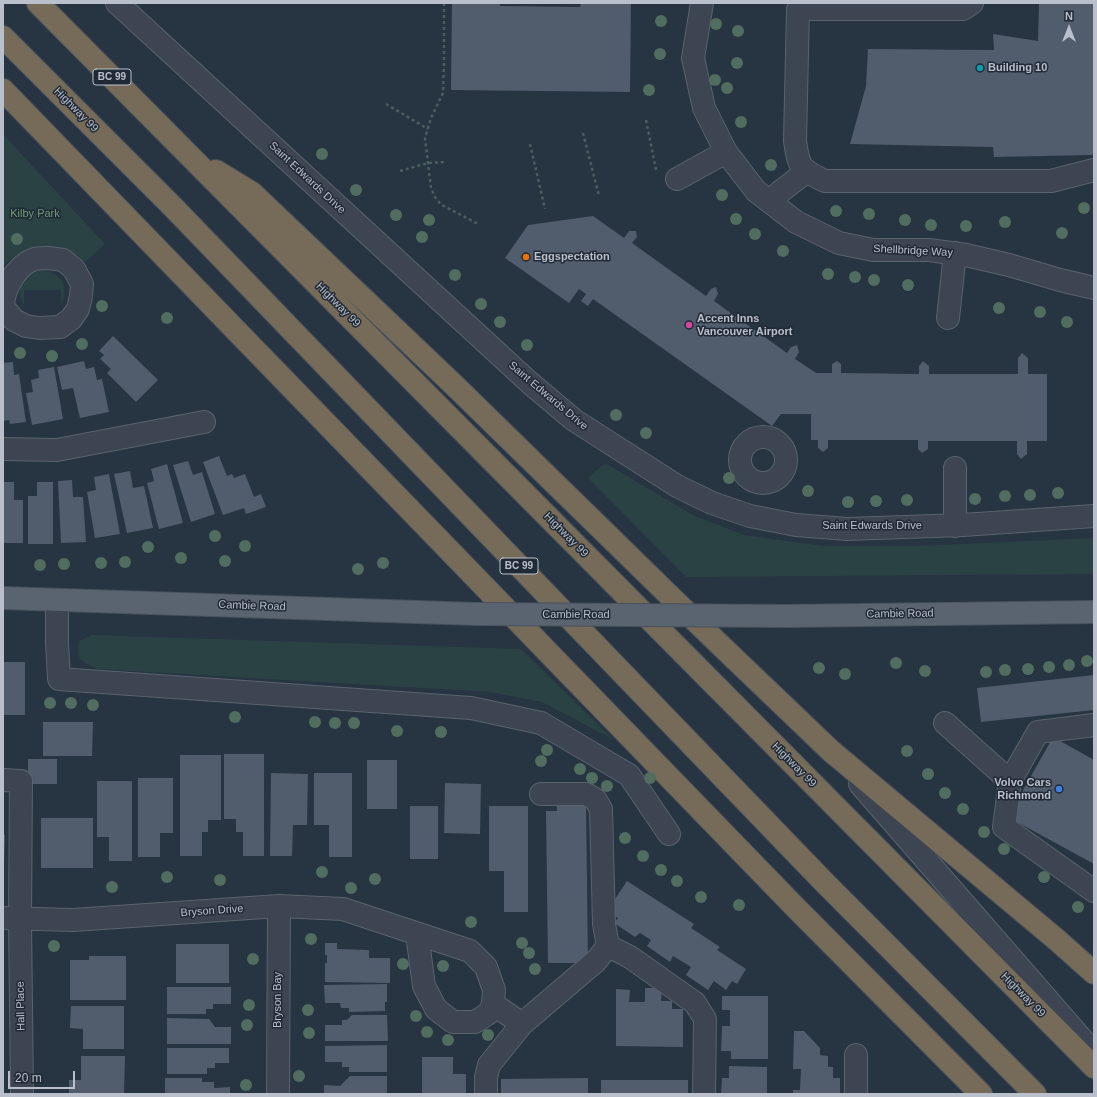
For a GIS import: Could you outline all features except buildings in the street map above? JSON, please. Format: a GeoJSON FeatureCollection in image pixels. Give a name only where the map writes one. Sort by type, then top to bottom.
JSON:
{"type":"FeatureCollection","features":[{"type":"Feature","properties":{"kind":"highway","name":"Highway 99"},"geometry":{"type":"LineString","coordinates":[[38,3],[1094,1067]]}},
{"type":"Feature","properties":{"kind":"highway","name":"Highway 99"},"geometry":{"type":"LineString","coordinates":[[3,37],[173,207],[817,875],[1035,1094]]}},
{"type":"Feature","properties":{"kind":"highway"},"geometry":{"type":"LineString","coordinates":[[3,90],[795,907],[981,1094]]}},
{"type":"Feature","properties":{"kind":"highway"},"geometry":{"type":"LineString","coordinates":[[186,152],[252,193],[448,379],[716,641],[831,751],[1057,940],[1094,973]]}},
{"type":"Feature","properties":{"kind":"main road","name":"Cambie Road"},"geometry":{"type":"LineString","coordinates":[[3,598],[476,614],[787,616],[1094,612]]}},
{"type":"Feature","properties":{"kind":"street","name":"Saint Edwards Drive"},"geometry":{"type":"LineString","coordinates":[[117,3],[530,382],[574,420],[677,486],[712,503],[750,516],[796,525],[847,529],[955,526],[1094,516]]}},
{"type":"Feature","properties":{"kind":"street","name":"Shellbridge Way"},"geometry":{"type":"LineString","coordinates":[[702,3],[694,58],[704,108],[726,152],[756,191],[796,222],[839,243],[873,250],[929,250],[955,253],[1009,265],[1094,288]]}},
{"type":"Feature","properties":{"kind":"street"},"geometry":{"type":"LineString","coordinates":[[972,3],[962,9],[798,9],[795,141],[798,161],[806,172],[825,181],[1051,181],[1094,170]]}},
{"type":"Feature","properties":{"kind":"street"},"geometry":{"type":"LineString","coordinates":[[667,177],[726,152]]}},
{"type":"Feature","properties":{"kind":"street"},"geometry":{"type":"LineString","coordinates":[[770,202],[780,192],[806,172]]}},
{"type":"Feature","properties":{"kind":"street"},"geometry":{"type":"LineString","coordinates":[[948,318],[955,253]]}},
{"type":"Feature","properties":{"kind":"street"},"geometry":{"type":"LineString","coordinates":[[3,449],[57,450],[204,422]]}},
{"type":"Feature","properties":{"kind":"street"},"geometry":{"type":"LineString","coordinates":[[955,468],[955,526]]}},
{"type":"Feature","properties":{"kind":"street"},"geometry":{"type":"LineString","coordinates":[[57,600],[59,679],[471,708],[541,723],[629,775],[669,834]]}},
{"type":"Feature","properties":{"kind":"street"},"geometry":{"type":"LineString","coordinates":[[945,723],[1010,781]]}},
{"type":"Feature","properties":{"kind":"street"},"geometry":{"type":"LineString","coordinates":[[1094,725],[1038,732],[1010,781],[1004,827],[1094,891]]}},
{"type":"Feature","properties":{"kind":"street"},"geometry":{"type":"LineString","coordinates":[[831,751],[1094,1053]]}},
{"type":"Feature","properties":{"kind":"street","name":"Hall Place"},"geometry":{"type":"LineString","coordinates":[[3,780],[21,781],[12,919],[22,1094]]}},
{"type":"Feature","properties":{"kind":"street"},"geometry":{"type":"LineString","coordinates":[[486,1094],[486,1077],[490,1065],[522,1024],[596,961],[608,946],[604,924],[600,809],[595,799],[586,794],[541,794]]}},
{"type":"Feature","properties":{"kind":"street","name":"Bryson Drive"},"geometry":{"type":"LineString","coordinates":[[12,919],[73,920],[279,906],[343,909],[470,951],[486,967],[494,990],[493,1004]]}},
{"type":"Feature","properties":{"kind":"street","name":"Bryson Bay"},"geometry":{"type":"LineString","coordinates":[[278,1094],[279,906]]}},
{"type":"Feature","properties":{"kind":"street"},"geometry":{"type":"LineString","coordinates":[[417,934],[424,986],[436,1009],[453,1022],[475,1022],[490,1014],[493,1004],[522,1024]]}},
{"type":"Feature","properties":{"kind":"street"},"geometry":{"type":"LineString","coordinates":[[608,946],[630,957],[695,1003],[705,1020],[704,1094]]}},
{"type":"Feature","properties":{"kind":"street"},"geometry":{"type":"LineString","coordinates":[[856,1055],[856,1094]]}},
{"type":"Feature","properties":{"kind":"path"},"geometry":{"type":"LineString","coordinates":[[444,3],[444,65],[442,93],[425,138],[431,188],[436,199],[451,210],[478,224]]}},
{"type":"Feature","properties":{"kind":"path"},"geometry":{"type":"LineString","coordinates":[[386,104],[428,129]]}},
{"type":"Feature","properties":{"kind":"path"},"geometry":{"type":"LineString","coordinates":[[646,120],[667,177]]}},
{"type":"Feature","properties":{"kind":"path"},"geometry":{"type":"LineString","coordinates":[[583,133],[599,196]]}},
{"type":"Feature","properties":{"kind":"path"},"geometry":{"type":"LineString","coordinates":[[530,144],[545,209]]}},
{"type":"Feature","properties":{"kind":"path"},"geometry":{"type":"LineString","coordinates":[[400,171],[428,163],[446,162]]}},
{"type":"Feature","properties":{"kind":"green space","name":"Kilby Park"},"geometry":{"type":"Polygon","coordinates":[[[3,134],[105,244],[85,262],[62,250],[46,246],[38,246],[18,254],[9,260],[3,268],[3,134]]]}},
{"type":"Feature","properties":{"kind":"green space"},"geometry":{"type":"Polygon","coordinates":[[[37,270],[51,273],[61,280],[65,291],[61,305],[61,290],[24,290],[24,305],[20,294],[21,284],[27,276],[37,270]]]}},
{"type":"Feature","properties":{"kind":"green space"},"geometry":{"type":"Polygon","coordinates":[[[605,463],[695,516],[744,535],[824,546],[916,546],[1094,538],[1094,574],[686,577],[588,478],[605,463]]]}},
{"type":"Feature","properties":{"kind":"green space"},"geometry":{"type":"Polygon","coordinates":[[[92,635],[521,649],[614,740],[542,702],[490,692],[97,669],[83,662],[80,659],[78,652],[79,641],[92,635]]]}},
{"type":"Feature","properties":{"kind":"place","name":"Building 10"},"geometry":{"type":"Point","coordinates":[980,68]}},
{"type":"Feature","properties":{"kind":"place","name":"Eggspectation"},"geometry":{"type":"Point","coordinates":[526,257]}},
{"type":"Feature","properties":{"kind":"place","name":"Accent Inns Vancouver Airport"},"geometry":{"type":"Point","coordinates":[689,325]}},
{"type":"Feature","properties":{"kind":"place","name":"Volvo Cars Richmond"},"geometry":{"type":"Point","coordinates":[1059,789]}}]}
